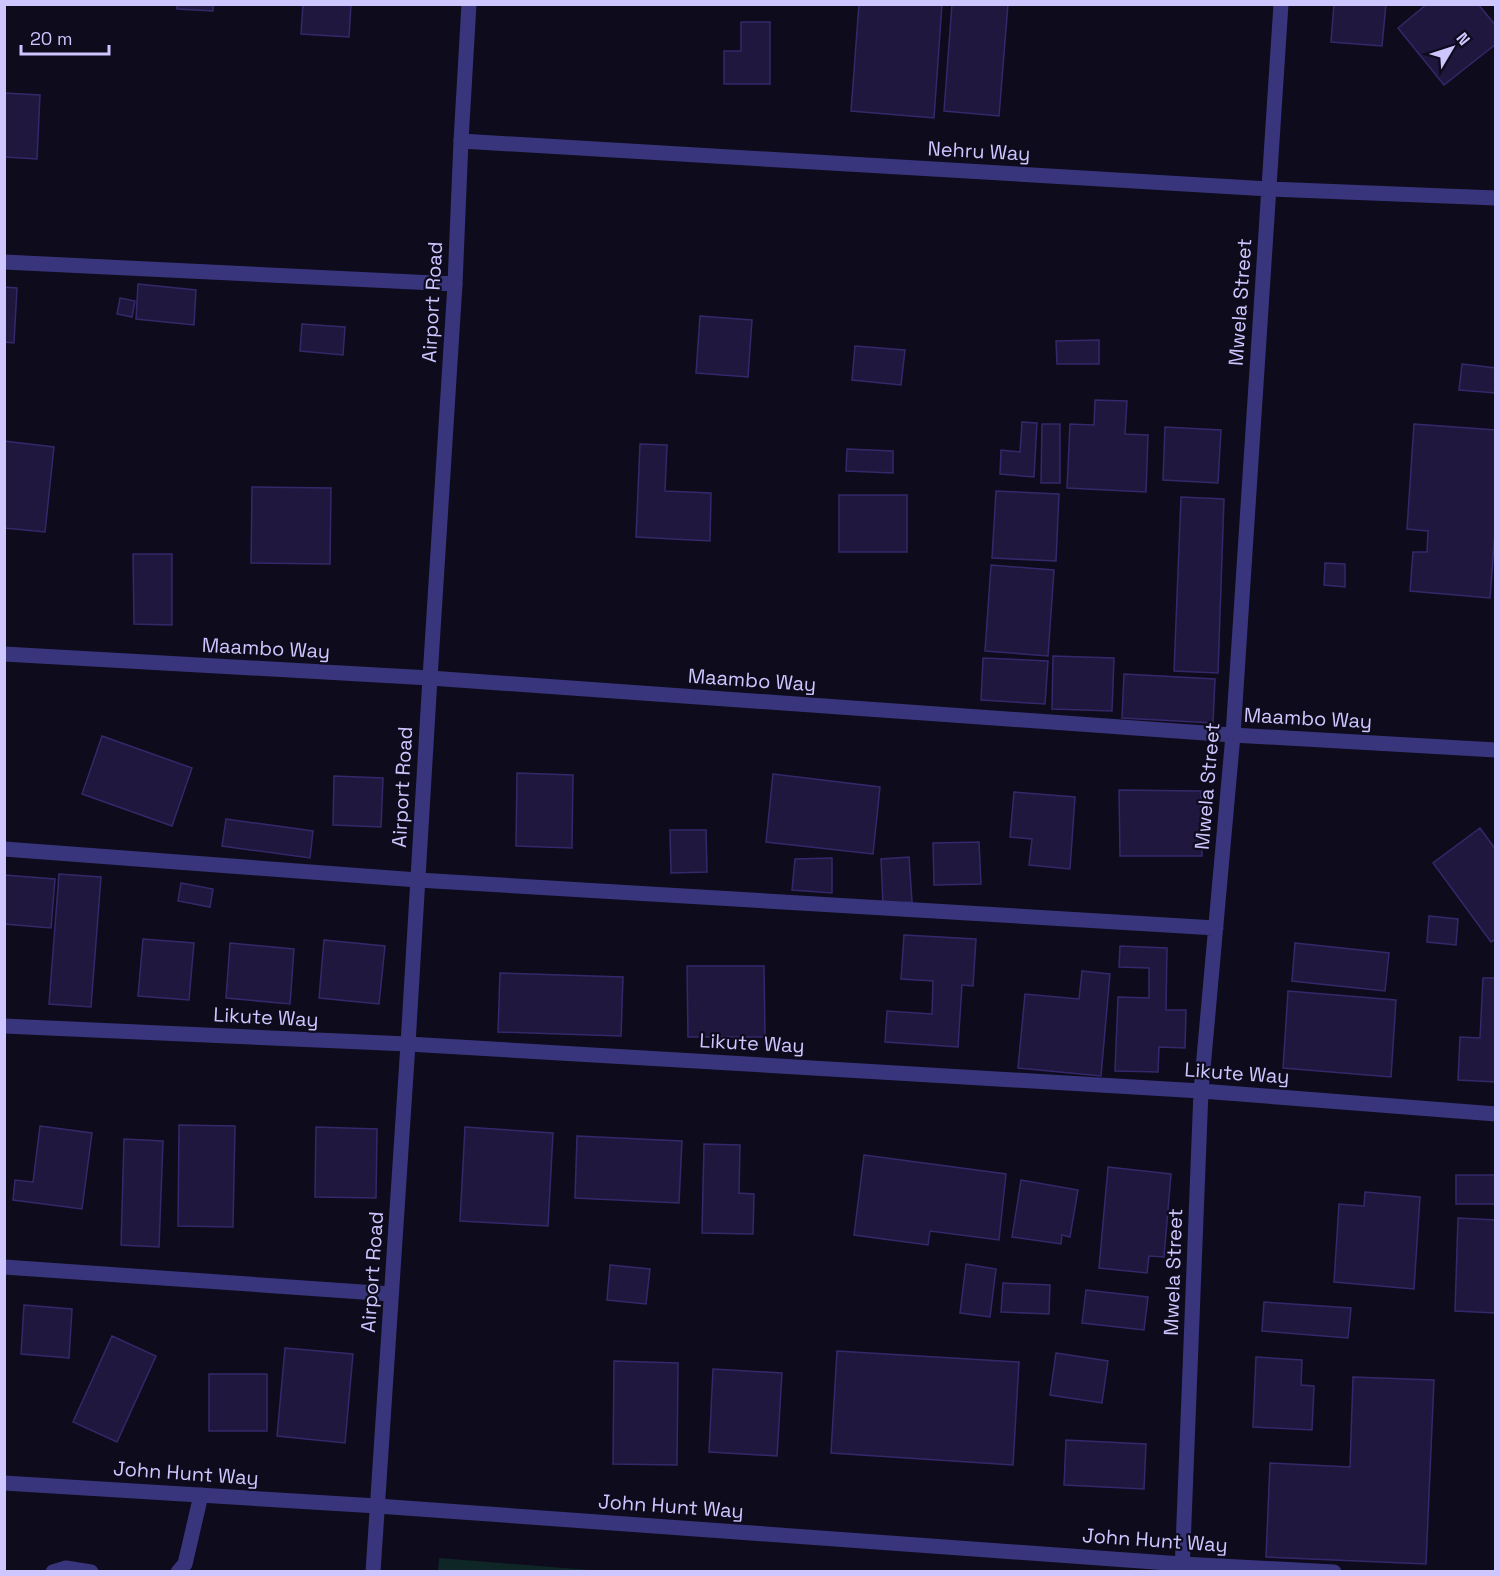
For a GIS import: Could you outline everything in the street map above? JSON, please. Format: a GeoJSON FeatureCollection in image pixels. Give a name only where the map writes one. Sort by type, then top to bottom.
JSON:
{"type":"FeatureCollection","features":[{"type":"Feature","properties":{"kind":"street","name":"Airport Road"},"geometry":{"type":"LineString","coordinates":[[373,1572],[455,284],[469,4]]}},
{"type":"Feature","properties":{"kind":"street","name":"Mwela Street"},"geometry":{"type":"LineString","coordinates":[[1182,1568],[1201,1091],[1233,735],[1281,4]]}},
{"type":"Feature","properties":{"kind":"street","name":"Nehru Way"},"geometry":{"type":"LineString","coordinates":[[461,141],[1269,189],[1496,198]]}},
{"type":"Feature","properties":{"kind":"street"},"geometry":{"type":"LineString","coordinates":[[4,262],[455,284]]}},
{"type":"Feature","properties":{"kind":"street","name":"Maambo Way"},"geometry":{"type":"LineString","coordinates":[[4,654],[430,678],[1233,735],[1496,750]]}},
{"type":"Feature","properties":{"kind":"street"},"geometry":{"type":"LineString","coordinates":[[4,849],[418,880],[1216,928]]}},
{"type":"Feature","properties":{"kind":"street","name":"Likute Way"},"geometry":{"type":"LineString","coordinates":[[4,1026],[408,1044],[1201,1091],[1496,1114]]}},
{"type":"Feature","properties":{"kind":"street"},"geometry":{"type":"LineString","coordinates":[[4,1267],[391,1294]]}},
{"type":"Feature","properties":{"kind":"street","name":"John Hunt Way"},"geometry":{"type":"LineString","coordinates":[[4,1483],[377,1506],[1182,1568],[1334,1572]]}},
{"type":"Feature","properties":{"kind":"street"},"geometry":{"type":"LineString","coordinates":[[178,1572],[185,1564],[201,1495]]}},
{"type":"Feature","properties":{"kind":"street"},"geometry":{"type":"LineString","coordinates":[[53,1572],[66,1568],[91,1572]]}},
{"type":"Feature","properties":{"kind":"green space"},"geometry":{"type":"Polygon","coordinates":[[[439,1558],[603,1571],[438,1571],[439,1558]]]}},
{"type":"Feature","properties":{"kind":"building"},"geometry":{"type":"Polygon","coordinates":[[[177,4],[213,4],[213,11],[177,9],[177,4]]]}},
{"type":"Feature","properties":{"kind":"building"},"geometry":{"type":"Polygon","coordinates":[[[303,4],[351,4],[349,37],[301,34],[303,4]]]}},
{"type":"Feature","properties":{"kind":"building"},"geometry":{"type":"Polygon","coordinates":[[[859,4],[942,4],[934,118],[851,111],[859,4]]]}},
{"type":"Feature","properties":{"kind":"building"},"geometry":{"type":"Polygon","coordinates":[[[952,4],[1008,4],[999,116],[944,111],[952,4]]]}},
{"type":"Feature","properties":{"kind":"building"},"geometry":{"type":"Polygon","coordinates":[[[1334,4],[1386,4],[1382,46],[1331,42],[1334,4]]]}},
{"type":"Feature","properties":{"kind":"building"},"geometry":{"type":"Polygon","coordinates":[[[1427,4],[1478,4],[1496,26],[1496,44],[1444,85],[1398,28],[1427,4]]]}},
{"type":"Feature","properties":{"kind":"building"},"geometry":{"type":"Polygon","coordinates":[[[741,22],[770,22],[770,84],[724,84],[724,51],[741,51],[741,22]]]}},
{"type":"Feature","properties":{"kind":"building"},"geometry":{"type":"Polygon","coordinates":[[[4,93],[40,95],[37,159],[4,157],[4,93]]]}},
{"type":"Feature","properties":{"kind":"building"},"geometry":{"type":"Polygon","coordinates":[[[138,284],[196,290],[194,325],[136,319],[138,284]]]}},
{"type":"Feature","properties":{"kind":"building"},"geometry":{"type":"Polygon","coordinates":[[[4,287],[17,288],[14,343],[4,342],[4,287]]]}},
{"type":"Feature","properties":{"kind":"building"},"geometry":{"type":"Polygon","coordinates":[[[120,298],[135,301],[132,317],[117,314],[120,298]]]}},
{"type":"Feature","properties":{"kind":"building"},"geometry":{"type":"Polygon","coordinates":[[[700,316],[752,320],[748,377],[696,373],[700,316]]]}},
{"type":"Feature","properties":{"kind":"building"},"geometry":{"type":"Polygon","coordinates":[[[302,324],[345,327],[343,355],[300,351],[302,324]]]}},
{"type":"Feature","properties":{"kind":"building"},"geometry":{"type":"Polygon","coordinates":[[[1099,340],[1099,364],[1057,364],[1056,341],[1099,340]]]}},
{"type":"Feature","properties":{"kind":"building"},"geometry":{"type":"Polygon","coordinates":[[[855,346],[905,350],[901,385],[852,380],[855,346]]]}},
{"type":"Feature","properties":{"kind":"building"},"geometry":{"type":"Polygon","coordinates":[[[1462,364],[1496,368],[1496,393],[1459,390],[1462,364]]]}},
{"type":"Feature","properties":{"kind":"building"},"geometry":{"type":"Polygon","coordinates":[[[1095,400],[1127,401],[1125,434],[1148,435],[1146,492],[1067,488],[1070,424],[1094,425],[1095,400]]]}},
{"type":"Feature","properties":{"kind":"building"},"geometry":{"type":"Polygon","coordinates":[[[1022,422],[1037,423],[1034,477],[1000,474],[1001,450],[1020,452],[1022,422]]]}},
{"type":"Feature","properties":{"kind":"building"},"geometry":{"type":"Polygon","coordinates":[[[1042,424],[1060,424],[1060,483],[1041,483],[1042,424]]]}},
{"type":"Feature","properties":{"kind":"building"},"geometry":{"type":"Polygon","coordinates":[[[1414,424],[1496,430],[1496,518],[1490,598],[1410,591],[1413,552],[1427,552],[1428,531],[1407,529],[1414,424]]]}},
{"type":"Feature","properties":{"kind":"building"},"geometry":{"type":"Polygon","coordinates":[[[1165,427],[1221,430],[1218,483],[1163,480],[1165,427]]]}},
{"type":"Feature","properties":{"kind":"building"},"geometry":{"type":"Polygon","coordinates":[[[4,441],[54,447],[45,532],[4,528],[4,441]]]}},
{"type":"Feature","properties":{"kind":"building"},"geometry":{"type":"Polygon","coordinates":[[[640,444],[667,445],[665,491],[711,493],[710,541],[636,537],[640,444]]]}},
{"type":"Feature","properties":{"kind":"building"},"geometry":{"type":"Polygon","coordinates":[[[847,449],[893,451],[893,473],[846,471],[847,449]]]}},
{"type":"Feature","properties":{"kind":"building"},"geometry":{"type":"Polygon","coordinates":[[[252,487],[331,488],[330,564],[251,563],[252,487]]]}},
{"type":"Feature","properties":{"kind":"building"},"geometry":{"type":"Polygon","coordinates":[[[996,491],[1059,494],[1056,561],[992,558],[996,491]]]}},
{"type":"Feature","properties":{"kind":"building"},"geometry":{"type":"Polygon","coordinates":[[[839,495],[907,495],[907,552],[839,552],[839,495]]]}},
{"type":"Feature","properties":{"kind":"building"},"geometry":{"type":"Polygon","coordinates":[[[1181,497],[1224,499],[1218,673],[1174,671],[1181,497]]]}},
{"type":"Feature","properties":{"kind":"building"},"geometry":{"type":"Polygon","coordinates":[[[133,554],[172,554],[172,625],[134,624],[133,554]]]}},
{"type":"Feature","properties":{"kind":"building"},"geometry":{"type":"Polygon","coordinates":[[[1325,563],[1345,564],[1345,587],[1324,585],[1325,563]]]}},
{"type":"Feature","properties":{"kind":"building"},"geometry":{"type":"Polygon","coordinates":[[[991,565],[1054,570],[1048,656],[985,651],[991,565]]]}},
{"type":"Feature","properties":{"kind":"building"},"geometry":{"type":"Polygon","coordinates":[[[1053,656],[1114,658],[1112,711],[1052,709],[1053,656]]]}},
{"type":"Feature","properties":{"kind":"building"},"geometry":{"type":"Polygon","coordinates":[[[983,658],[1048,661],[1045,704],[981,700],[983,658]]]}},
{"type":"Feature","properties":{"kind":"building"},"geometry":{"type":"Polygon","coordinates":[[[1124,674],[1215,679],[1213,723],[1122,718],[1124,674]]]}},
{"type":"Feature","properties":{"kind":"building"},"geometry":{"type":"Polygon","coordinates":[[[102,736],[192,768],[172,826],[82,794],[102,736]]]}},
{"type":"Feature","properties":{"kind":"building"},"geometry":{"type":"Polygon","coordinates":[[[517,773],[573,775],[572,848],[516,846],[517,773]]]}},
{"type":"Feature","properties":{"kind":"building"},"geometry":{"type":"Polygon","coordinates":[[[773,774],[880,787],[873,854],[766,842],[773,774]]]}},
{"type":"Feature","properties":{"kind":"building"},"geometry":{"type":"Polygon","coordinates":[[[334,776],[383,778],[381,827],[333,825],[334,776]]]}},
{"type":"Feature","properties":{"kind":"building"},"geometry":{"type":"Polygon","coordinates":[[[1119,790],[1201,791],[1202,856],[1120,856],[1119,790]]]}},
{"type":"Feature","properties":{"kind":"building"},"geometry":{"type":"Polygon","coordinates":[[[1014,792],[1075,797],[1070,869],[1029,865],[1032,839],[1010,837],[1014,792]]]}},
{"type":"Feature","properties":{"kind":"building"},"geometry":{"type":"Polygon","coordinates":[[[226,819],[313,831],[310,858],[222,846],[226,819]]]}},
{"type":"Feature","properties":{"kind":"building"},"geometry":{"type":"Polygon","coordinates":[[[1480,828],[1496,850],[1496,939],[1491,942],[1433,863],[1480,828]]]}},
{"type":"Feature","properties":{"kind":"building"},"geometry":{"type":"Polygon","coordinates":[[[670,830],[706,830],[707,872],[671,873],[670,830]]]}},
{"type":"Feature","properties":{"kind":"building"},"geometry":{"type":"Polygon","coordinates":[[[979,842],[981,884],[934,885],[933,843],[979,842]]]}},
{"type":"Feature","properties":{"kind":"building"},"geometry":{"type":"Polygon","coordinates":[[[909,857],[912,902],[883,904],[881,859],[909,857]]]}},
{"type":"Feature","properties":{"kind":"building"},"geometry":{"type":"Polygon","coordinates":[[[832,858],[832,893],[792,890],[795,859],[832,858]]]}},
{"type":"Feature","properties":{"kind":"building"},"geometry":{"type":"Polygon","coordinates":[[[59,874],[101,877],[91,1007],[49,1004],[59,874]]]}},
{"type":"Feature","properties":{"kind":"building"},"geometry":{"type":"Polygon","coordinates":[[[4,875],[55,879],[51,928],[4,924],[4,875]]]}},
{"type":"Feature","properties":{"kind":"building"},"geometry":{"type":"Polygon","coordinates":[[[181,883],[213,889],[210,907],[178,901],[181,883]]]}},
{"type":"Feature","properties":{"kind":"building"},"geometry":{"type":"Polygon","coordinates":[[[1429,916],[1458,919],[1456,945],[1427,942],[1429,916]]]}},
{"type":"Feature","properties":{"kind":"building"},"geometry":{"type":"Polygon","coordinates":[[[904,935],[976,939],[973,986],[962,985],[958,1047],[885,1042],[887,1011],[932,1014],[933,981],[901,979],[904,935]]]}},
{"type":"Feature","properties":{"kind":"building"},"geometry":{"type":"Polygon","coordinates":[[[143,939],[194,943],[189,1000],[138,996],[143,939]]]}},
{"type":"Feature","properties":{"kind":"building"},"geometry":{"type":"Polygon","coordinates":[[[324,940],[385,946],[379,1004],[319,998],[324,940]]]}},
{"type":"Feature","properties":{"kind":"building"},"geometry":{"type":"Polygon","coordinates":[[[230,943],[294,949],[290,1004],[226,998],[230,943]]]}},
{"type":"Feature","properties":{"kind":"building"},"geometry":{"type":"Polygon","coordinates":[[[1295,943],[1389,953],[1385,991],[1292,981],[1295,943]]]}},
{"type":"Feature","properties":{"kind":"building"},"geometry":{"type":"Polygon","coordinates":[[[1120,946],[1167,948],[1166,1010],[1186,1010],[1185,1048],[1159,1047],[1158,1072],[1115,1071],[1118,997],[1149,998],[1149,968],[1119,967],[1120,946]]]}},
{"type":"Feature","properties":{"kind":"building"},"geometry":{"type":"Polygon","coordinates":[[[687,966],[764,966],[765,1037],[688,1037],[687,966]]]}},
{"type":"Feature","properties":{"kind":"building"},"geometry":{"type":"Polygon","coordinates":[[[1082,971],[1110,974],[1101,1076],[1018,1068],[1025,994],[1079,999],[1082,971]]]}},
{"type":"Feature","properties":{"kind":"building"},"geometry":{"type":"Polygon","coordinates":[[[500,973],[623,977],[621,1036],[498,1032],[500,973]]]}},
{"type":"Feature","properties":{"kind":"building"},"geometry":{"type":"Polygon","coordinates":[[[1483,978],[1496,978],[1496,1082],[1458,1080],[1460,1037],[1480,1038],[1483,978]]]}},
{"type":"Feature","properties":{"kind":"building"},"geometry":{"type":"Polygon","coordinates":[[[1288,991],[1396,1000],[1391,1077],[1283,1068],[1288,991]]]}},
{"type":"Feature","properties":{"kind":"building"},"geometry":{"type":"Polygon","coordinates":[[[179,1125],[235,1126],[233,1227],[178,1226],[179,1125]]]}},
{"type":"Feature","properties":{"kind":"building"},"geometry":{"type":"Polygon","coordinates":[[[40,1126],[92,1133],[82,1209],[13,1200],[15,1180],[33,1182],[40,1126]]]}},
{"type":"Feature","properties":{"kind":"building"},"geometry":{"type":"Polygon","coordinates":[[[316,1127],[377,1129],[376,1198],[315,1197],[316,1127]]]}},
{"type":"Feature","properties":{"kind":"building"},"geometry":{"type":"Polygon","coordinates":[[[465,1127],[553,1133],[548,1226],[460,1221],[465,1127]]]}},
{"type":"Feature","properties":{"kind":"building"},"geometry":{"type":"Polygon","coordinates":[[[577,1136],[682,1141],[679,1203],[575,1198],[577,1136]]]}},
{"type":"Feature","properties":{"kind":"building"},"geometry":{"type":"Polygon","coordinates":[[[124,1139],[163,1141],[159,1247],[121,1245],[124,1139]]]}},
{"type":"Feature","properties":{"kind":"building"},"geometry":{"type":"Polygon","coordinates":[[[704,1144],[740,1145],[739,1193],[754,1194],[753,1234],[702,1233],[704,1144]]]}},
{"type":"Feature","properties":{"kind":"building"},"geometry":{"type":"Polygon","coordinates":[[[864,1155],[1006,1174],[999,1240],[930,1231],[928,1245],[854,1235],[864,1155]]]}},
{"type":"Feature","properties":{"kind":"building"},"geometry":{"type":"Polygon","coordinates":[[[1108,1167],[1171,1174],[1164,1257],[1149,1256],[1147,1273],[1099,1268],[1108,1167]]]}},
{"type":"Feature","properties":{"kind":"building"},"geometry":{"type":"Polygon","coordinates":[[[1456,1175],[1496,1175],[1496,1204],[1456,1204],[1456,1175]]]}},
{"type":"Feature","properties":{"kind":"building"},"geometry":{"type":"Polygon","coordinates":[[[1021,1180],[1078,1190],[1070,1237],[1062,1235],[1061,1244],[1012,1237],[1021,1180]]]}},
{"type":"Feature","properties":{"kind":"building"},"geometry":{"type":"Polygon","coordinates":[[[1365,1192],[1420,1197],[1414,1289],[1334,1282],[1339,1204],[1364,1206],[1365,1192]]]}},
{"type":"Feature","properties":{"kind":"building"},"geometry":{"type":"Polygon","coordinates":[[[1458,1218],[1496,1220],[1496,1313],[1455,1311],[1458,1218]]]}},
{"type":"Feature","properties":{"kind":"building"},"geometry":{"type":"Polygon","coordinates":[[[966,1264],[996,1269],[990,1317],[960,1313],[966,1264]]]}},
{"type":"Feature","properties":{"kind":"building"},"geometry":{"type":"Polygon","coordinates":[[[610,1265],[650,1269],[646,1304],[607,1300],[610,1265]]]}},
{"type":"Feature","properties":{"kind":"building"},"geometry":{"type":"Polygon","coordinates":[[[1003,1283],[1050,1285],[1049,1314],[1001,1312],[1003,1283]]]}},
{"type":"Feature","properties":{"kind":"building"},"geometry":{"type":"Polygon","coordinates":[[[1086,1290],[1148,1297],[1144,1330],[1082,1323],[1086,1290]]]}},
{"type":"Feature","properties":{"kind":"building"},"geometry":{"type":"Polygon","coordinates":[[[1264,1302],[1351,1308],[1348,1338],[1262,1331],[1264,1302]]]}},
{"type":"Feature","properties":{"kind":"building"},"geometry":{"type":"Polygon","coordinates":[[[24,1305],[72,1309],[69,1358],[21,1354],[24,1305]]]}},
{"type":"Feature","properties":{"kind":"building"},"geometry":{"type":"Polygon","coordinates":[[[112,1336],[156,1356],[117,1442],[73,1422],[112,1336]]]}},
{"type":"Feature","properties":{"kind":"building"},"geometry":{"type":"Polygon","coordinates":[[[285,1348],[353,1354],[345,1443],[277,1436],[285,1348]]]}},
{"type":"Feature","properties":{"kind":"building"},"geometry":{"type":"Polygon","coordinates":[[[837,1351],[1019,1362],[1013,1465],[831,1453],[837,1351]]]}},
{"type":"Feature","properties":{"kind":"building"},"geometry":{"type":"Polygon","coordinates":[[[1056,1353],[1108,1361],[1102,1403],[1050,1395],[1056,1353]]]}},
{"type":"Feature","properties":{"kind":"building"},"geometry":{"type":"Polygon","coordinates":[[[1256,1357],[1302,1360],[1301,1385],[1314,1386],[1312,1430],[1253,1427],[1256,1357]]]}},
{"type":"Feature","properties":{"kind":"building"},"geometry":{"type":"Polygon","coordinates":[[[614,1361],[678,1363],[677,1465],[613,1464],[614,1361]]]}},
{"type":"Feature","properties":{"kind":"building"},"geometry":{"type":"Polygon","coordinates":[[[713,1369],[782,1373],[777,1456],[709,1452],[713,1369]]]}},
{"type":"Feature","properties":{"kind":"building"},"geometry":{"type":"Polygon","coordinates":[[[209,1374],[267,1374],[267,1431],[209,1431],[209,1374]]]}},
{"type":"Feature","properties":{"kind":"building"},"geometry":{"type":"Polygon","coordinates":[[[1353,1377],[1434,1380],[1426,1564],[1266,1557],[1270,1463],[1350,1467],[1353,1377]]]}},
{"type":"Feature","properties":{"kind":"building"},"geometry":{"type":"Polygon","coordinates":[[[1066,1440],[1146,1444],[1144,1489],[1064,1485],[1066,1440]]]}}]}
